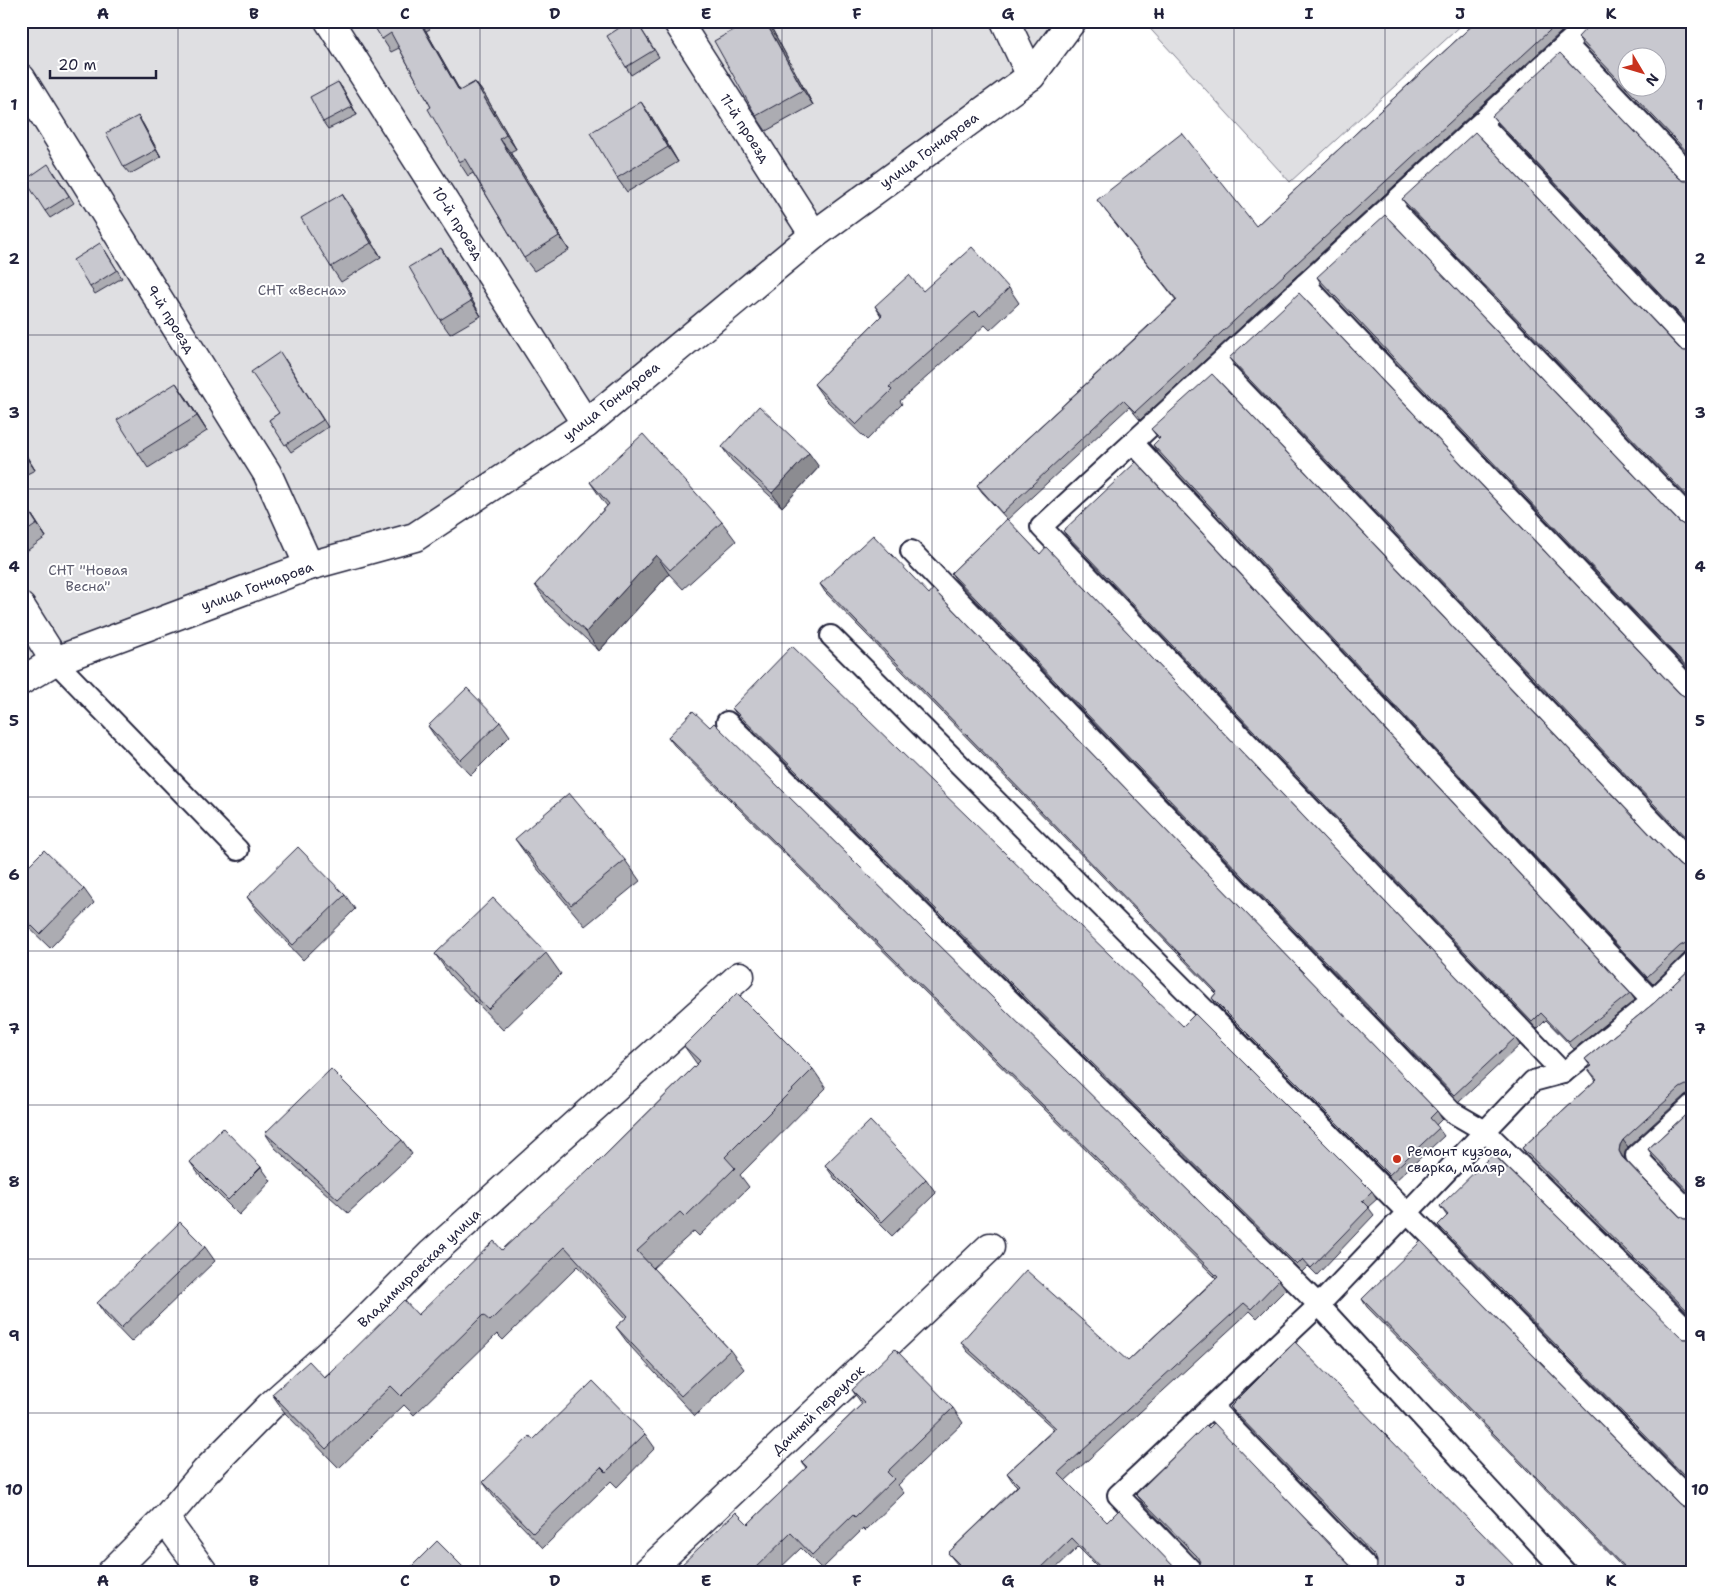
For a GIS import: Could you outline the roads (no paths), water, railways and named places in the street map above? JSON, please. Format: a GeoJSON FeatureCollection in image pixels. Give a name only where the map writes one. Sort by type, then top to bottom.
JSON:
{"type":"FeatureCollection","features":[{"type":"Feature","properties":{"kind":"street","name":"10-й проезд"},"geometry":{"type":"LineString","coordinates":[[329,21],[586,424]]}},
{"type":"Feature","properties":{"kind":"street","name":"11-й проезд"},"geometry":{"type":"LineString","coordinates":[[677,21],[814,235]]}},
{"type":"Feature","properties":{"kind":"street"},"geometry":{"type":"LineString","coordinates":[[1005,21],[1031,76]]}},
{"type":"Feature","properties":{"kind":"street","name":"улица Гончарова"},"geometry":{"type":"LineString","coordinates":[[21,681],[55,660],[309,566],[415,537],[586,424],[814,235],[1031,76],[1072,21]]}},
{"type":"Feature","properties":{"kind":"street","name":"9-й проезд"},"geometry":{"type":"LineString","coordinates":[[21,78],[267,473],[309,566]]}},
{"type":"Feature","properties":{"kind":"street"},"geometry":{"type":"LineString","coordinates":[[21,608],[55,660]]}},
{"type":"Feature","properties":{"kind":"street","name":"Владимировская улица"},"geometry":{"type":"LineString","coordinates":[[111,1573],[166,1520],[205,1472],[270,1406],[352,1333],[431,1254],[740,976]]}},
{"type":"Feature","properties":{"kind":"street","name":"Дачный переулок"},"geometry":{"type":"LineString","coordinates":[[646,1573],[990,1247]]}},
{"type":"Feature","properties":{"kind":"street"},"geometry":{"type":"LineString","coordinates":[[166,1520],[204,1573]]}},
{"type":"Feature","properties":{"kind":"lane"},"geometry":{"type":"LineString","coordinates":[[1563,1073],[1042,527],[1591,21]]}},
{"type":"Feature","properties":{"kind":"lane"},"geometry":{"type":"LineString","coordinates":[[1566,44],[1693,178]]}},
{"type":"Feature","properties":{"kind":"lane"},"geometry":{"type":"LineString","coordinates":[[1481,123],[1693,347]]}},
{"type":"Feature","properties":{"kind":"lane"},"geometry":{"type":"LineString","coordinates":[[1391,206],[1693,521]]}},
{"type":"Feature","properties":{"kind":"lane"},"geometry":{"type":"LineString","coordinates":[[1305,284],[1693,692]]}},
{"type":"Feature","properties":{"kind":"lane"},"geometry":{"type":"LineString","coordinates":[[1218,365],[1693,864]]}},
{"type":"Feature","properties":{"kind":"lane"},"geometry":{"type":"LineString","coordinates":[[1132,443],[1652,1001]]}},
{"type":"Feature","properties":{"kind":"lane"},"geometry":{"type":"LineString","coordinates":[[911,551],[1452,1112],[1485,1131],[1693,1335]]}},
{"type":"Feature","properties":{"kind":"lane"},"geometry":{"type":"LineString","coordinates":[[830,636],[1408,1212],[1693,1504]]}},
{"type":"Feature","properties":{"kind":"lane"},"geometry":{"type":"LineString","coordinates":[[55,660],[238,850]]}},
{"type":"Feature","properties":{"kind":"lane"},"geometry":{"type":"LineString","coordinates":[[727,722],[1319,1305],[1566,1573]]}},
{"type":"Feature","properties":{"kind":"lane"},"geometry":{"type":"LineString","coordinates":[[1194,1573],[1118,1495],[1319,1305],[1533,1082],[1563,1073],[1652,1001],[1693,962]]}},
{"type":"Feature","properties":{"kind":"lane"},"geometry":{"type":"LineString","coordinates":[[1693,1104],[1636,1156],[1693,1215]]}},
{"type":"Feature","properties":{"kind":"lane"},"geometry":{"type":"LineString","coordinates":[[1212,1407],[1372,1573]]}},
{"type":"Feature","properties":{"kind":"place","name":"Ремонт кузова, сварка, маляр"},"geometry":{"type":"Point","coordinates":[1397,1159]}},
{"type":"Feature","properties":{"kind":"park label","name":"СНТ «Весна»"},"geometry":{"type":"Point","coordinates":[302,290]}},
{"type":"Feature","properties":{"kind":"park label","name":"СНТ \"Новая Весна\""},"geometry":{"type":"Point","coordinates":[88,578]}}]}
